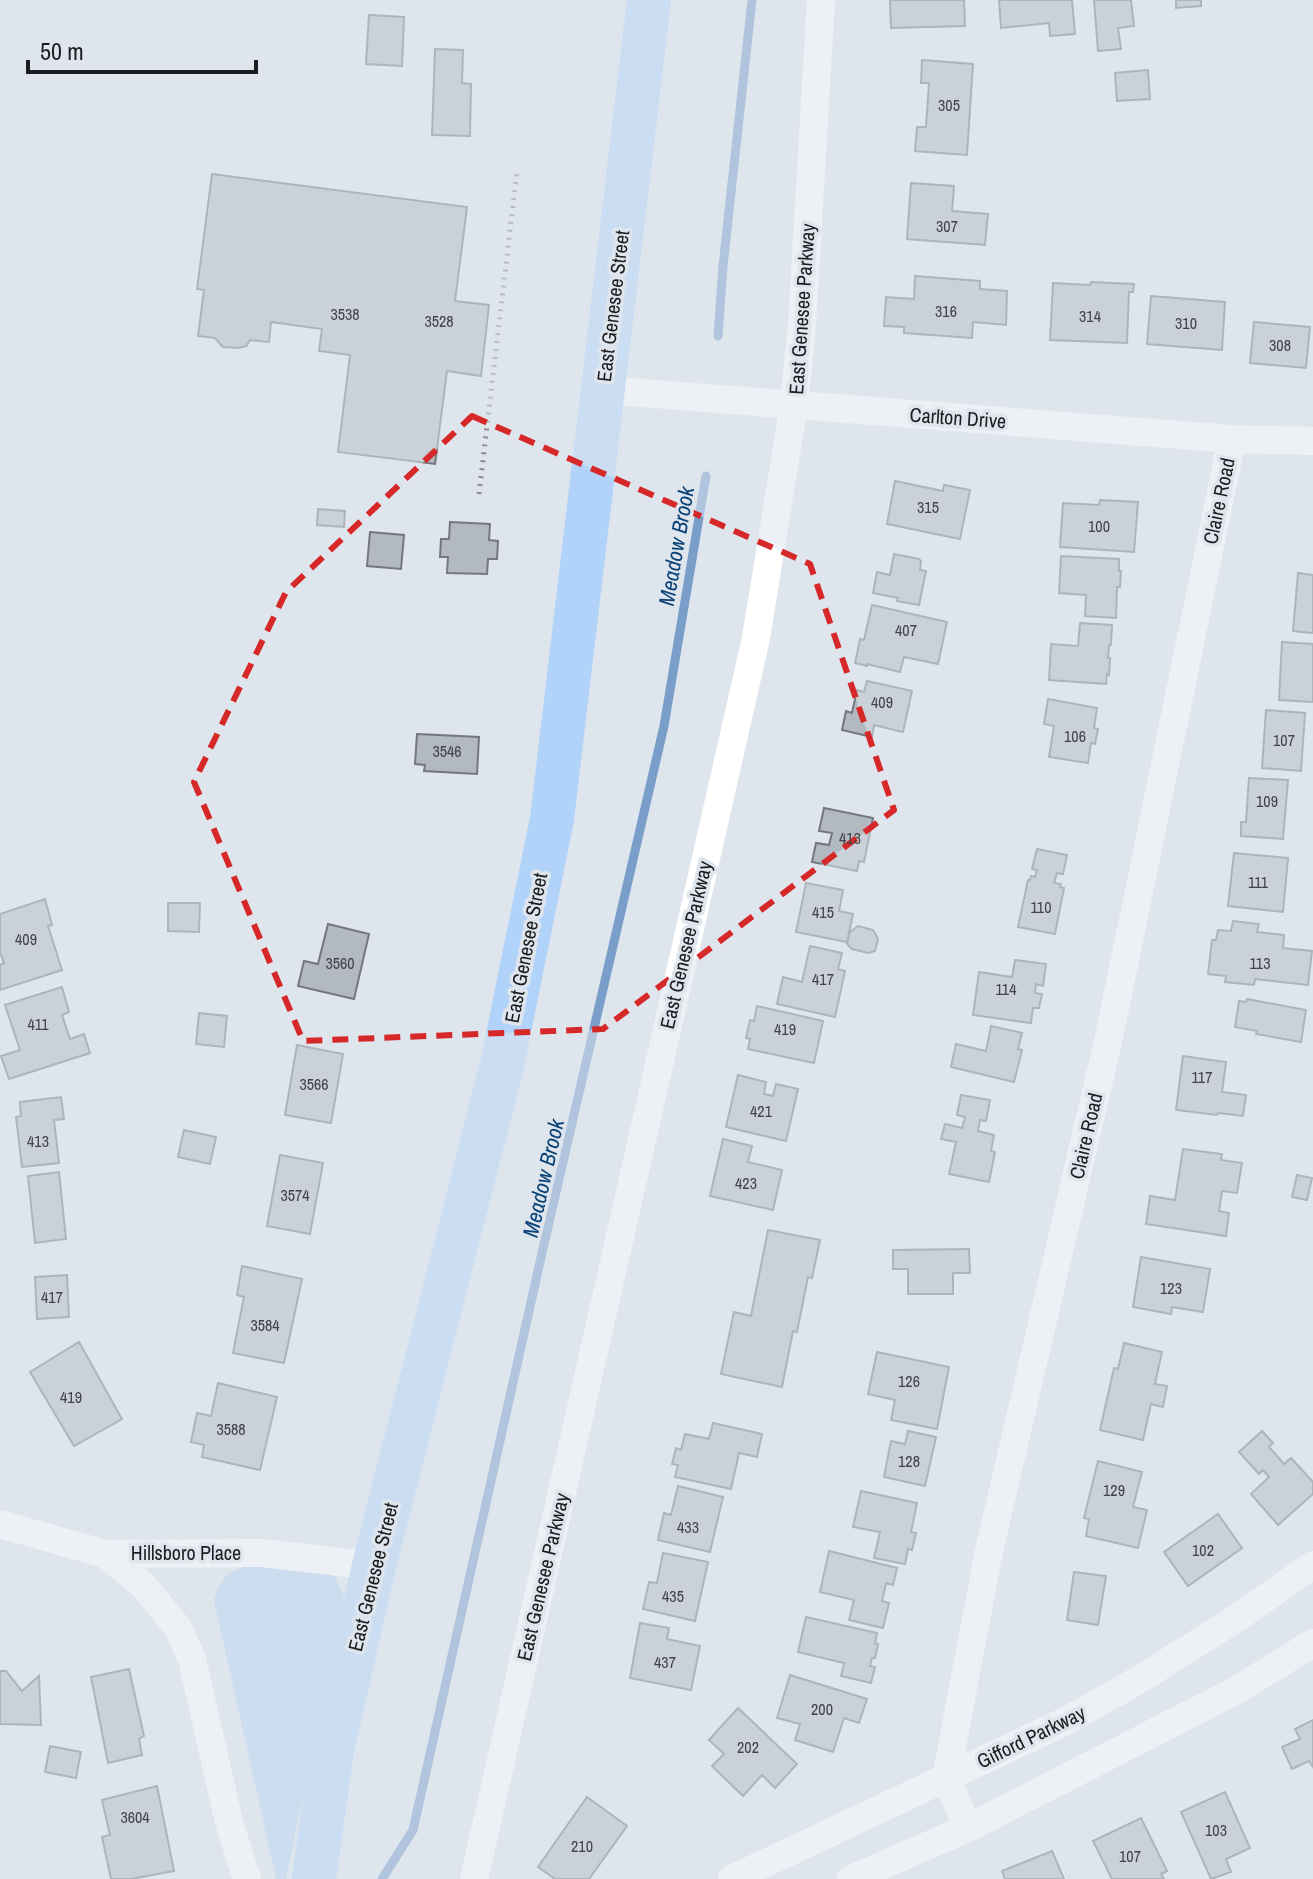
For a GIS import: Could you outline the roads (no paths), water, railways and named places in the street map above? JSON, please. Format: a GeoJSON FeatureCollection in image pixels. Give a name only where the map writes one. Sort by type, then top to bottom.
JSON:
{"type":"FeatureCollection","features":[{"type":"Feature","properties":{"kind":"main road","name":"East Genesee Street"},"geometry":{"type":"LineString","coordinates":[[314,1879],[332,1750],[374,1566],[502,1065],[552,819],[649,0]]}},
{"type":"Feature","properties":{"kind":"street","name":"East Genesee Parkway"},"geometry":{"type":"LineString","coordinates":[[474,1879],[756,638],[794,405],[802,325],[821,0]]}},
{"type":"Feature","properties":{"kind":"street","name":"Carlton Drive"},"geometry":{"type":"LineString","coordinates":[[603,390],[1232,439],[1313,441]]}},
{"type":"Feature","properties":{"kind":"street","name":"Claire Road"},"geometry":{"type":"LineString","coordinates":[[946,1778],[989,1551],[1109,1037],[1232,439]]}},
{"type":"Feature","properties":{"kind":"street","name":"Hillsboro Place"},"geometry":{"type":"LineString","coordinates":[[0,1524],[105,1554],[262,1553],[374,1566]]}},
{"type":"Feature","properties":{"kind":"street"},"geometry":{"type":"LineString","coordinates":[[105,1554],[143,1585],[178,1628],[192,1659],[229,1822],[247,1879]]}},
{"type":"Feature","properties":{"kind":"street","name":"Gifford Parkway"},"geometry":{"type":"LineString","coordinates":[[732,1879],[1064,1722],[1137,1681],[1234,1620],[1313,1565]]}},
{"type":"Feature","properties":{"kind":"street"},"geometry":{"type":"LineString","coordinates":[[851,1879],[968,1828],[1237,1690],[1313,1643]]}},
{"type":"Feature","properties":{"kind":"street"},"geometry":{"type":"LineString","coordinates":[[946,1778],[968,1828]]}},
{"type":"Feature","properties":{"kind":"waterway","name":"Meadow Brook"},"geometry":{"type":"LineString","coordinates":[[718,336],[752,0]]}},
{"type":"Feature","properties":{"kind":"waterway","name":"Meadow Brook"},"geometry":{"type":"LineString","coordinates":[[382,1879],[413,1830],[664,726],[706,476]]}}]}
